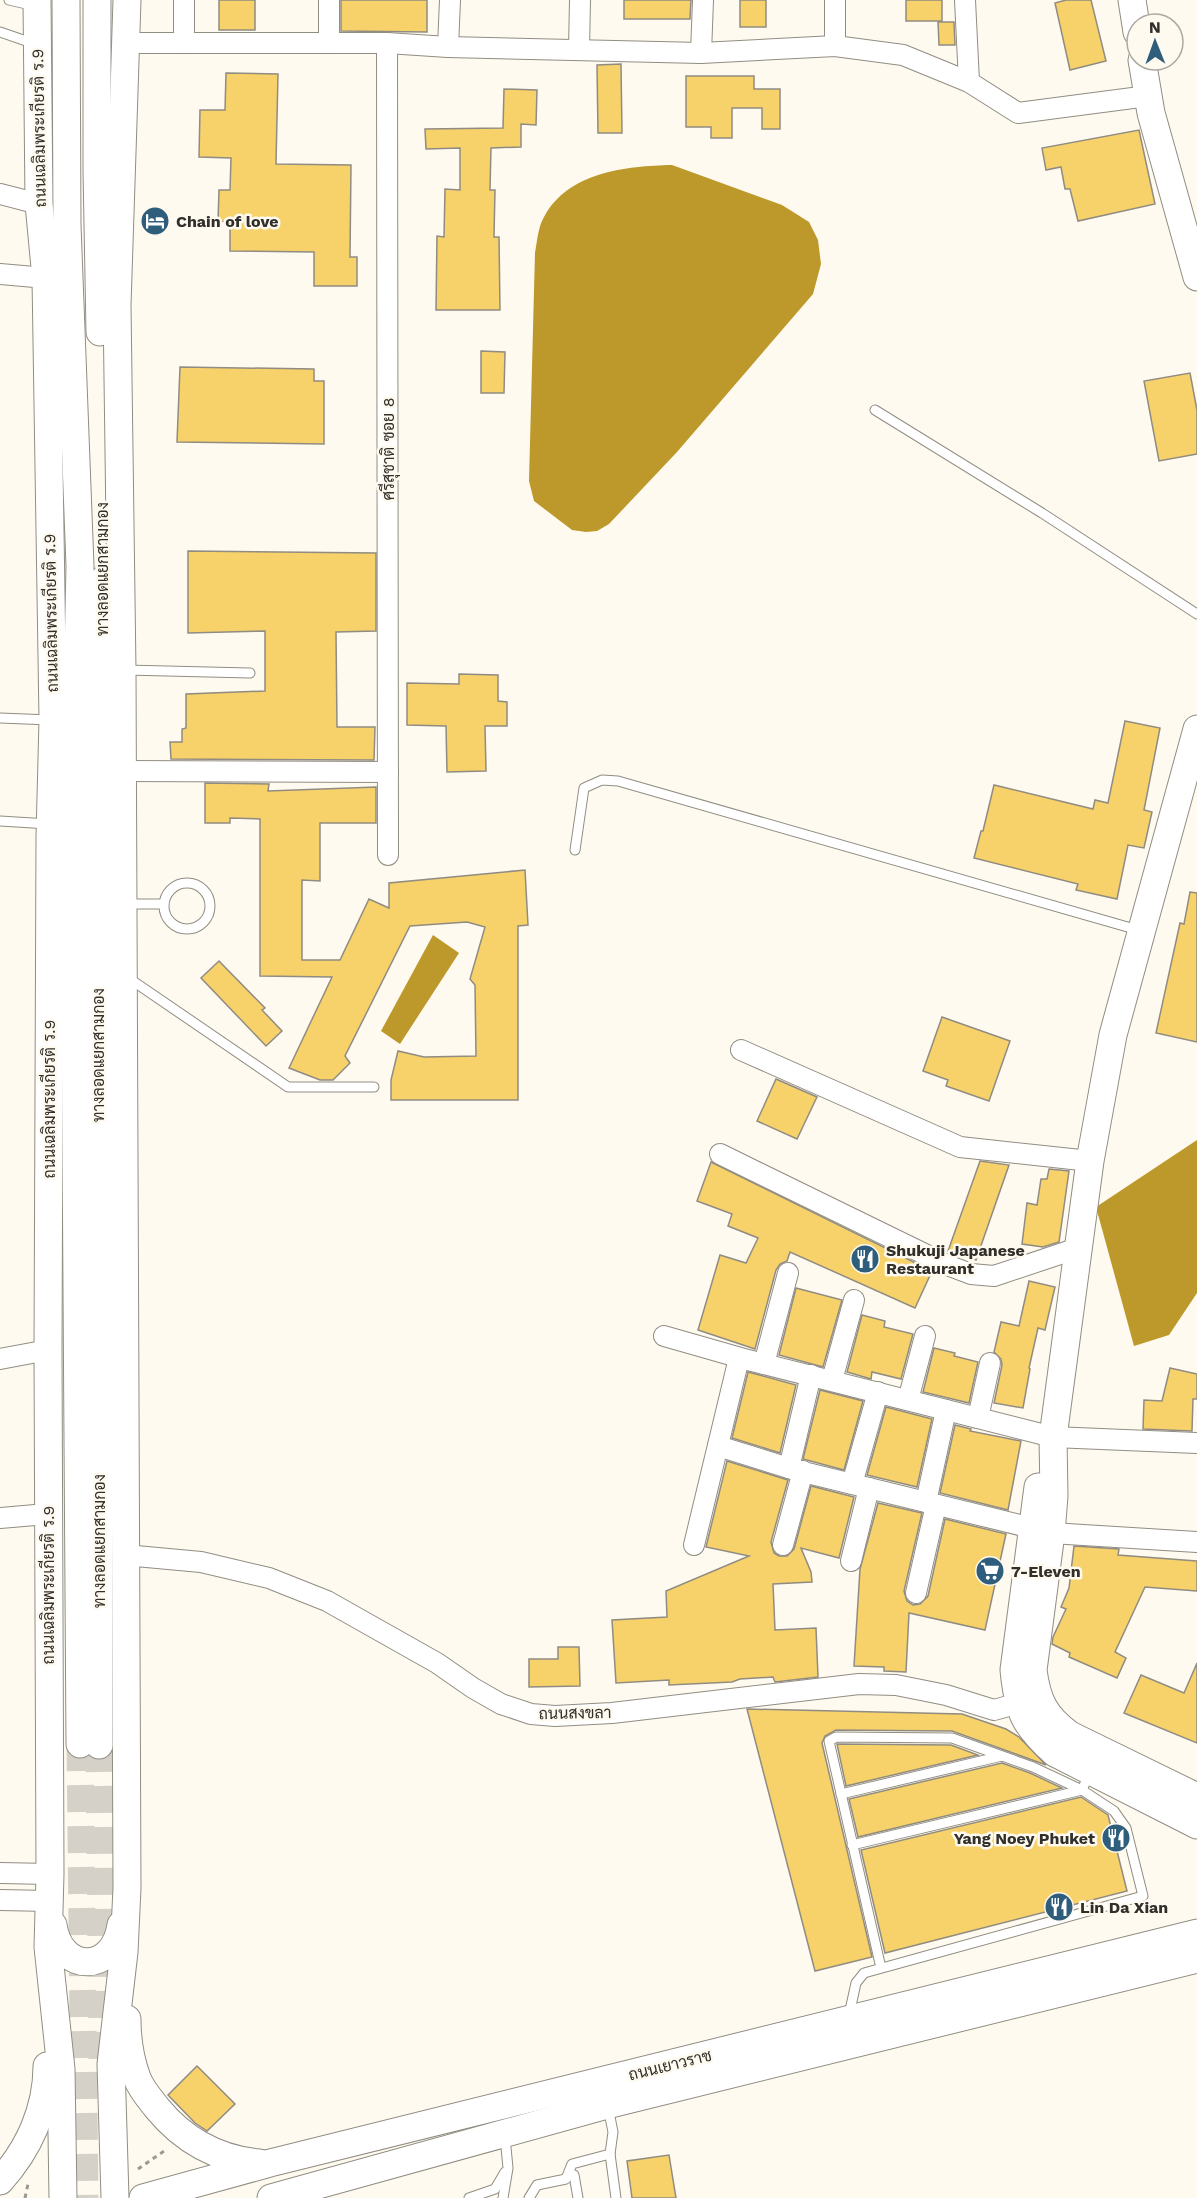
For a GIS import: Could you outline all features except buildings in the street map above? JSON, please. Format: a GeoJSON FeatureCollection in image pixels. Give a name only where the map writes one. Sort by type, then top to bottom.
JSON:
{"type":"FeatureCollection","features":[{"type":"Feature","properties":{"kind":"main road","name":"ถนนเฉลิมพระเกียรติ ร.9"},"geometry":{"type":"LineString","coordinates":[[66,0],[67,225],[72,366]]}},
{"type":"Feature","properties":{"kind":"main road"},"geometry":{"type":"LineString","coordinates":[[97,0],[97,170],[102,364],[120,554]]}},
{"type":"Feature","properties":{"kind":"main road"},"geometry":{"type":"LineString","coordinates":[[127,0],[117,304],[122,670],[126,1888],[124,1952],[128,2042],[137,2079],[168,2122],[195,2144],[222,2157],[270,2163]]}},
{"type":"Feature","properties":{"kind":"main road","name":"ถนนเฉลิมพระเกียรติ ร.9"},"geometry":{"type":"LineString","coordinates":[[37,3],[39,204],[46,278],[53,720],[50,824],[48,1350],[50,1874],[48,1947],[61,2069],[63,2198]]}},
{"type":"Feature","properties":{"kind":"main road"},"geometry":{"type":"LineString","coordinates":[[1144,72],[1148,96],[1197,277]]}},
{"type":"Feature","properties":{"kind":"main road","name":"ทางลอดแยกสามกอง"},"geometry":{"type":"LineString","coordinates":[[72,366],[80,566],[74,849],[90,1745],[98,837],[103,566],[102,364]]}},
{"type":"Feature","properties":{"kind":"main road"},"geometry":{"type":"LineString","coordinates":[[50,554],[72,366]]}},
{"type":"Feature","properties":{"kind":"main road"},"geometry":{"type":"LineString","coordinates":[[1197,729],[1113,1035],[1090,1161],[1053,1437],[1054,1496],[1041,1531],[1014,1670],[1023,1716],[1037,1736],[1086,1780],[1118,1799],[1197,1825]]}},
{"type":"Feature","properties":{"kind":"main road"},"geometry":{"type":"LineString","coordinates":[[1041,1531],[1033,1670],[1042,1707],[1056,1725],[1070,1735],[1197,1797]]}},
{"type":"Feature","properties":{"kind":"main road"},"geometry":{"type":"LineString","coordinates":[[49,1901],[55,1939],[60,1948],[68,1956],[88,1962],[107,1955],[119,1939],[126,1888]]}},
{"type":"Feature","properties":{"kind":"main road","name":"ถนนเยาวราช"},"geometry":{"type":"LineString","coordinates":[[143,2198],[270,2163],[1197,1933]]}},
{"type":"Feature","properties":{"kind":"main road"},"geometry":{"type":"LineString","coordinates":[[0,2181],[10,2170],[33,2134],[47,2087],[48,1947]]}},
{"type":"Feature","properties":{"kind":"main road"},"geometry":{"type":"LineString","coordinates":[[115,2198],[111,2064],[124,1952]]}},
{"type":"Feature","properties":{"kind":"main road","name":"ถนนเยาวราช"},"geometry":{"type":"LineString","coordinates":[[271,2198],[607,2105],[1197,1959]]}},
{"type":"Feature","properties":{"kind":"street"},"geometry":{"type":"LineString","coordinates":[[184,0],[184,43]]}},
{"type":"Feature","properties":{"kind":"street"},"geometry":{"type":"LineString","coordinates":[[329,0],[329,43]]}},
{"type":"Feature","properties":{"kind":"street"},"geometry":{"type":"LineString","coordinates":[[448,47],[450,0]]}},
{"type":"Feature","properties":{"kind":"street"},"geometry":{"type":"LineString","coordinates":[[579,49],[580,0]]}},
{"type":"Feature","properties":{"kind":"street"},"geometry":{"type":"LineString","coordinates":[[701,53],[703,0]]}},
{"type":"Feature","properties":{"kind":"street"},"geometry":{"type":"LineString","coordinates":[[835,0],[835,46]]}},
{"type":"Feature","properties":{"kind":"street"},"geometry":{"type":"LineString","coordinates":[[965,0],[969,82]]}},
{"type":"Feature","properties":{"kind":"street"},"geometry":{"type":"LineString","coordinates":[[127,43],[387,43],[448,47],[701,53],[835,46],[903,55],[969,82],[1018,113],[1148,96]]}},
{"type":"Feature","properties":{"kind":"street","name":"ศรีสุชาติ ซอย 8"},"geometry":{"type":"LineString","coordinates":[[387,43],[388,855]]}},
{"type":"Feature","properties":{"kind":"street"},"geometry":{"type":"LineString","coordinates":[[0,194],[39,204]]}},
{"type":"Feature","properties":{"kind":"street"},"geometry":{"type":"LineString","coordinates":[[0,274],[46,278]]}},
{"type":"Feature","properties":{"kind":"street"},"geometry":{"type":"LineString","coordinates":[[122,771],[388,772]]}},
{"type":"Feature","properties":{"kind":"street"},"geometry":{"type":"LineString","coordinates":[[741,1050],[960,1147],[1090,1161]]}},
{"type":"Feature","properties":{"kind":"street"},"geometry":{"type":"LineString","coordinates":[[720,1154],[938,1261],[971,1274],[994,1276],[1078,1248]]}},
{"type":"Feature","properties":{"kind":"street"},"geometry":{"type":"LineString","coordinates":[[764,1364],[788,1273]]}},
{"type":"Feature","properties":{"kind":"street"},"geometry":{"type":"LineString","coordinates":[[832,1380],[854,1300]]}},
{"type":"Feature","properties":{"kind":"street"},"geometry":{"type":"LineString","coordinates":[[664,1336],[740,1358],[1053,1437],[1197,1443]]}},
{"type":"Feature","properties":{"kind":"street"},"geometry":{"type":"LineString","coordinates":[[908,1400],[925,1336]]}},
{"type":"Feature","properties":{"kind":"street"},"geometry":{"type":"LineString","coordinates":[[0,1359],[48,1350]]}},
{"type":"Feature","properties":{"kind":"street"},"geometry":{"type":"LineString","coordinates":[[694,1545],[740,1358]]}},
{"type":"Feature","properties":{"kind":"street"},"geometry":{"type":"LineString","coordinates":[[978,1418],[990,1362]]}},
{"type":"Feature","properties":{"kind":"street"},"geometry":{"type":"LineString","coordinates":[[783,1545],[811,1375]]}},
{"type":"Feature","properties":{"kind":"street"},"geometry":{"type":"LineString","coordinates":[[851,1561],[861,1486],[878,1392]]}},
{"type":"Feature","properties":{"kind":"street"},"geometry":{"type":"LineString","coordinates":[[916,1593],[946,1410]]}},
{"type":"Feature","properties":{"kind":"street"},"geometry":{"type":"LineString","coordinates":[[718,1446],[796,1470],[1041,1531],[1197,1542]]}},
{"type":"Feature","properties":{"kind":"street"},"geometry":{"type":"LineString","coordinates":[[0,1518],[48,1514]]}},
{"type":"Feature","properties":{"kind":"street","name":"ถนนสงขลา"},"geometry":{"type":"LineString","coordinates":[[125,1555],[201,1562],[279,1582],[327,1601],[437,1663],[473,1689],[531,1714],[555,1716],[612,1713],[859,1684],[896,1685],[936,1693],[994,1710],[1019,1703]]}},
{"type":"Feature","properties":{"kind":"street"},"geometry":{"type":"LineString","coordinates":[[0,1873],[50,1874]]}},
{"type":"Feature","properties":{"kind":"street"},"geometry":{"type":"LineString","coordinates":[[0,1900],[49,1901]]}},
{"type":"Feature","properties":{"kind":"lane"},"geometry":{"type":"LineString","coordinates":[[9,0],[37,3]]}},
{"type":"Feature","properties":{"kind":"lane"},"geometry":{"type":"LineString","coordinates":[[0,32],[37,44]]}},
{"type":"Feature","properties":{"kind":"lane"},"geometry":{"type":"LineString","coordinates":[[875,410],[1042,513],[1197,614]]}},
{"type":"Feature","properties":{"kind":"lane"},"geometry":{"type":"LineString","coordinates":[[122,670],[250,673]]}},
{"type":"Feature","properties":{"kind":"lane"},"geometry":{"type":"LineString","coordinates":[[0,717],[53,720]]}},
{"type":"Feature","properties":{"kind":"lane"},"geometry":{"type":"LineString","coordinates":[[575,850],[584,788],[602,780],[618,781],[1141,931]]}},
{"type":"Feature","properties":{"kind":"lane"},"geometry":{"type":"LineString","coordinates":[[0,821],[50,824]]}},
{"type":"Feature","properties":{"kind":"lane"},"geometry":{"type":"LineString","coordinates":[[189,883],[201,887],[209,897],[211,909],[205,922],[192,929],[178,928],[166,918],[163,904],[168,892],[177,885],[189,883]]}},
{"type":"Feature","properties":{"kind":"lane"},"geometry":{"type":"LineString","coordinates":[[122,904],[163,904]]}},
{"type":"Feature","properties":{"kind":"lane"},"geometry":{"type":"LineString","coordinates":[[123,974],[288,1087],[374,1087]]}},
{"type":"Feature","properties":{"kind":"lane"},"geometry":{"type":"LineString","coordinates":[[881,1968],[829,1741],[836,1737],[952,1738],[1034,1767],[1086,1780]]}},
{"type":"Feature","properties":{"kind":"lane"},"geometry":{"type":"LineString","coordinates":[[841,1794],[1003,1756]]}},
{"type":"Feature","properties":{"kind":"lane"},"geometry":{"type":"LineString","coordinates":[[852,1845],[1086,1780]]}},
{"type":"Feature","properties":{"kind":"lane"},"geometry":{"type":"LineString","coordinates":[[848,2021],[856,1983],[864,1973],[1143,1896],[1118,1799]]}},
{"type":"Feature","properties":{"kind":"lane"},"geometry":{"type":"LineString","coordinates":[[607,2105],[613,2132],[610,2154],[616,2198]]}},
{"type":"Feature","properties":{"kind":"lane"},"geometry":{"type":"LineString","coordinates":[[503,2198],[508,2168],[504,2132]]}},
{"type":"Feature","properties":{"kind":"lane"},"geometry":{"type":"LineString","coordinates":[[529,2198],[537,2186],[566,2178],[572,2164],[610,2154]]}},
{"type":"Feature","properties":{"kind":"lane"},"geometry":{"type":"LineString","coordinates":[[469,2198],[495,2189],[508,2168]]}},
{"type":"Feature","properties":{"kind":"lane"},"geometry":{"type":"LineString","coordinates":[[574,2175],[578,2198]]}},
{"type":"Feature","properties":{"kind":"path"},"geometry":{"type":"LineString","coordinates":[[25,2198],[30,2177]]}},
{"type":"Feature","properties":{"kind":"shaded area"},"geometry":{"type":"Polygon","coordinates":[[[672,165],[782,205],[809,222],[818,240],[821,264],[813,294],[677,452],[609,524],[597,531],[572,530],[534,501],[529,481],[535,253],[539,230],[544,217],[555,202],[568,190],[583,181],[618,170],[672,165]]]}},
{"type":"Feature","properties":{"kind":"shaded area"},"geometry":{"type":"Polygon","coordinates":[[[433,935],[459,953],[400,1044],[381,1031],[433,935]]]}},
{"type":"Feature","properties":{"kind":"shaded area"},"geometry":{"type":"Polygon","coordinates":[[[1197,1140],[1197,1293],[1169,1335],[1134,1346],[1096,1207],[1197,1140]]]}},
{"type":"Feature","properties":{"kind":"tunnel"},"geometry":{"type":"LineString","coordinates":[[80,1744],[85,2198]]}},
{"type":"Feature","properties":{"kind":"tunnel"},"geometry":{"type":"LineString","coordinates":[[99,1745],[102,2059]]}},
{"type":"Feature","properties":{"kind":"place","name":"Chain of love"},"geometry":{"type":"Point","coordinates":[155,221]}},
{"type":"Feature","properties":{"kind":"place","name":"Shukuji Japanese Restaurant"},"geometry":{"type":"Point","coordinates":[865,1259]}},
{"type":"Feature","properties":{"kind":"place","name":"7-Eleven"},"geometry":{"type":"Point","coordinates":[990,1571]}},
{"type":"Feature","properties":{"kind":"place","name":"Yang Noey Phuket"},"geometry":{"type":"Point","coordinates":[1116,1838]}},
{"type":"Feature","properties":{"kind":"place","name":"Lin Da Xian"},"geometry":{"type":"Point","coordinates":[1059,1907]}}]}
